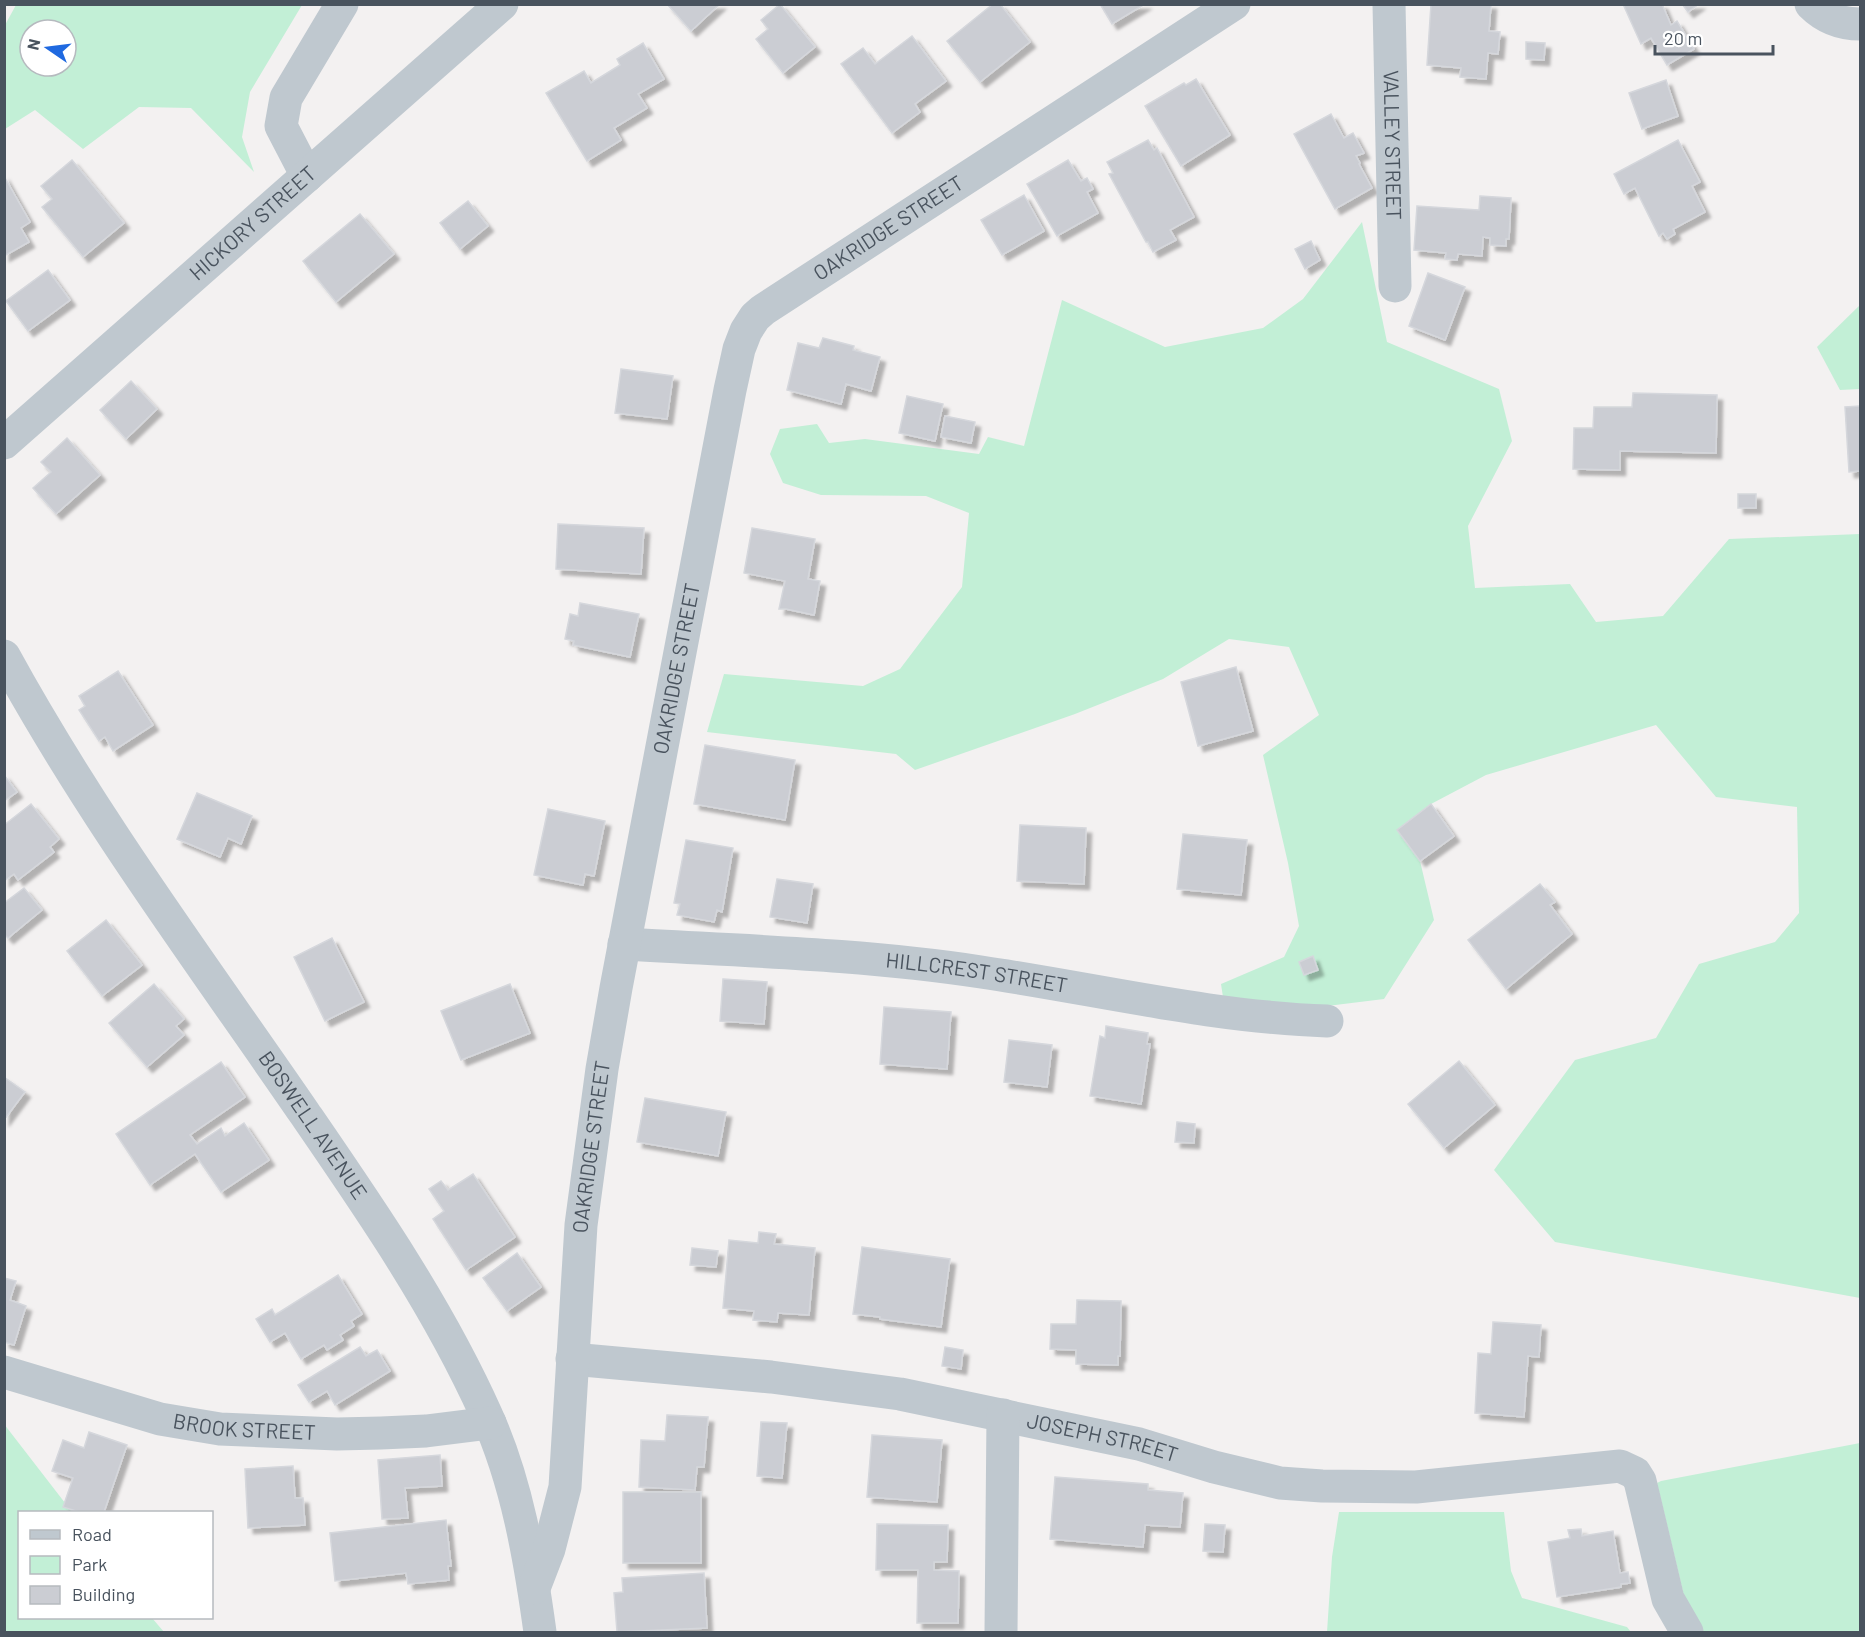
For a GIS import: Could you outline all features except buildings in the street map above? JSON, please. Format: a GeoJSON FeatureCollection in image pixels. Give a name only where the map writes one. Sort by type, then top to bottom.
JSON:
{"type":"FeatureCollection","features":[{"type":"Feature","properties":{"kind":"street"},"geometry":{"type":"LineString","coordinates":[[308,176],[281,126],[286,98],[342,4]]}},
{"type":"Feature","properties":{"kind":"street","name":"HICKORY STREET"},"geometry":{"type":"LineString","coordinates":[[4,443],[502,4]]}},
{"type":"Feature","properties":{"kind":"street","name":"OAKRIDGE STREET"},"geometry":{"type":"LineString","coordinates":[[534,1588],[549,1549],[565,1487],[581,1225],[593,1132],[624,944],[730,390],[742,339],[755,317],[763,310],[1234,4]]}},
{"type":"Feature","properties":{"kind":"street","name":"VALLEY STREET"},"geometry":{"type":"LineString","coordinates":[[1389,4],[1395,286]]}},
{"type":"Feature","properties":{"kind":"street"},"geometry":{"type":"LineString","coordinates":[[1811,4],[1834,20],[1860,24]]}},
{"type":"Feature","properties":{"kind":"street","name":"BOSWELL AVENUE"},"geometry":{"type":"LineString","coordinates":[[4,656],[36,714],[103,821],[355,1186],[436,1317],[490,1422],[511,1483],[534,1588],[540,1632]]}},
{"type":"Feature","properties":{"kind":"street","name":"HILLCREST STREET"},"geometry":{"type":"LineString","coordinates":[[624,944],[923,964],[1236,1013],[1327,1021]]}},
{"type":"Feature","properties":{"kind":"street","name":"JOSEPH STREET"},"geometry":{"type":"LineString","coordinates":[[572,1359],[845,1385],[900,1394],[1139,1444],[1246,1476],[1280,1482],[1322,1486],[1416,1487],[1620,1466],[1631,1471],[1640,1481],[1668,1599],[1687,1632]]}},
{"type":"Feature","properties":{"kind":"street","name":"BROOK STREET"},"geometry":{"type":"LineString","coordinates":[[4,1372],[160,1419],[220,1429],[370,1433],[426,1431],[490,1422]]}},
{"type":"Feature","properties":{"kind":"street"},"geometry":{"type":"LineString","coordinates":[[1001,1632],[1003,1415]]}},
{"type":"Feature","properties":{"kind":"green space"},"geometry":{"type":"Polygon","coordinates":[[[16,5],[302,5],[250,92],[242,137],[254,172],[191,108],[139,107],[83,149],[35,110],[5,129],[5,25],[16,5]]]}},
{"type":"Feature","properties":{"kind":"green space"},"geometry":{"type":"Polygon","coordinates":[[[1362,222],[1387,342],[1499,389],[1512,441],[1468,526],[1475,588],[1570,584],[1596,622],[1663,616],[1729,539],[1860,534],[1860,1298],[1555,1242],[1494,1170],[1575,1060],[1656,1038],[1699,964],[1775,942],[1799,913],[1797,807],[1716,797],[1656,725],[1486,775],[1431,804],[1397,830],[1420,861],[1434,920],[1384,999],[1319,1007],[1223,997],[1221,984],[1284,957],[1299,926],[1288,863],[1263,755],[1319,715],[1289,647],[1229,639],[1163,679],[1075,714],[915,770],[896,754],[707,732],[724,674],[863,686],[900,669],[962,587],[969,513],[926,496],[821,495],[783,483],[770,454],[780,429],[817,424],[829,443],[865,439],[979,454],[988,437],[1024,446],[1062,300],[1165,347],[1263,328],[1303,299],[1362,222]]]}},
{"type":"Feature","properties":{"kind":"green space"},"geometry":{"type":"Polygon","coordinates":[[[1860,305],[1860,389],[1840,390],[1817,347],[1860,305]]]}},
{"type":"Feature","properties":{"kind":"green space"},"geometry":{"type":"Polygon","coordinates":[[[4,1424],[71,1511],[18,1511],[18,1619],[153,1619],[164,1632],[5,1632],[4,1424]]]}},
{"type":"Feature","properties":{"kind":"green space"},"geometry":{"type":"Polygon","coordinates":[[[1860,1443],[1860,1632],[1703,1632],[1689,1617],[1657,1483],[1860,1443]]]}},
{"type":"Feature","properties":{"kind":"green space"},"geometry":{"type":"Polygon","coordinates":[[[1339,1512],[1504,1512],[1511,1571],[1522,1598],[1627,1627],[1631,1632],[1327,1632],[1332,1557],[1339,1512]]]}}]}
